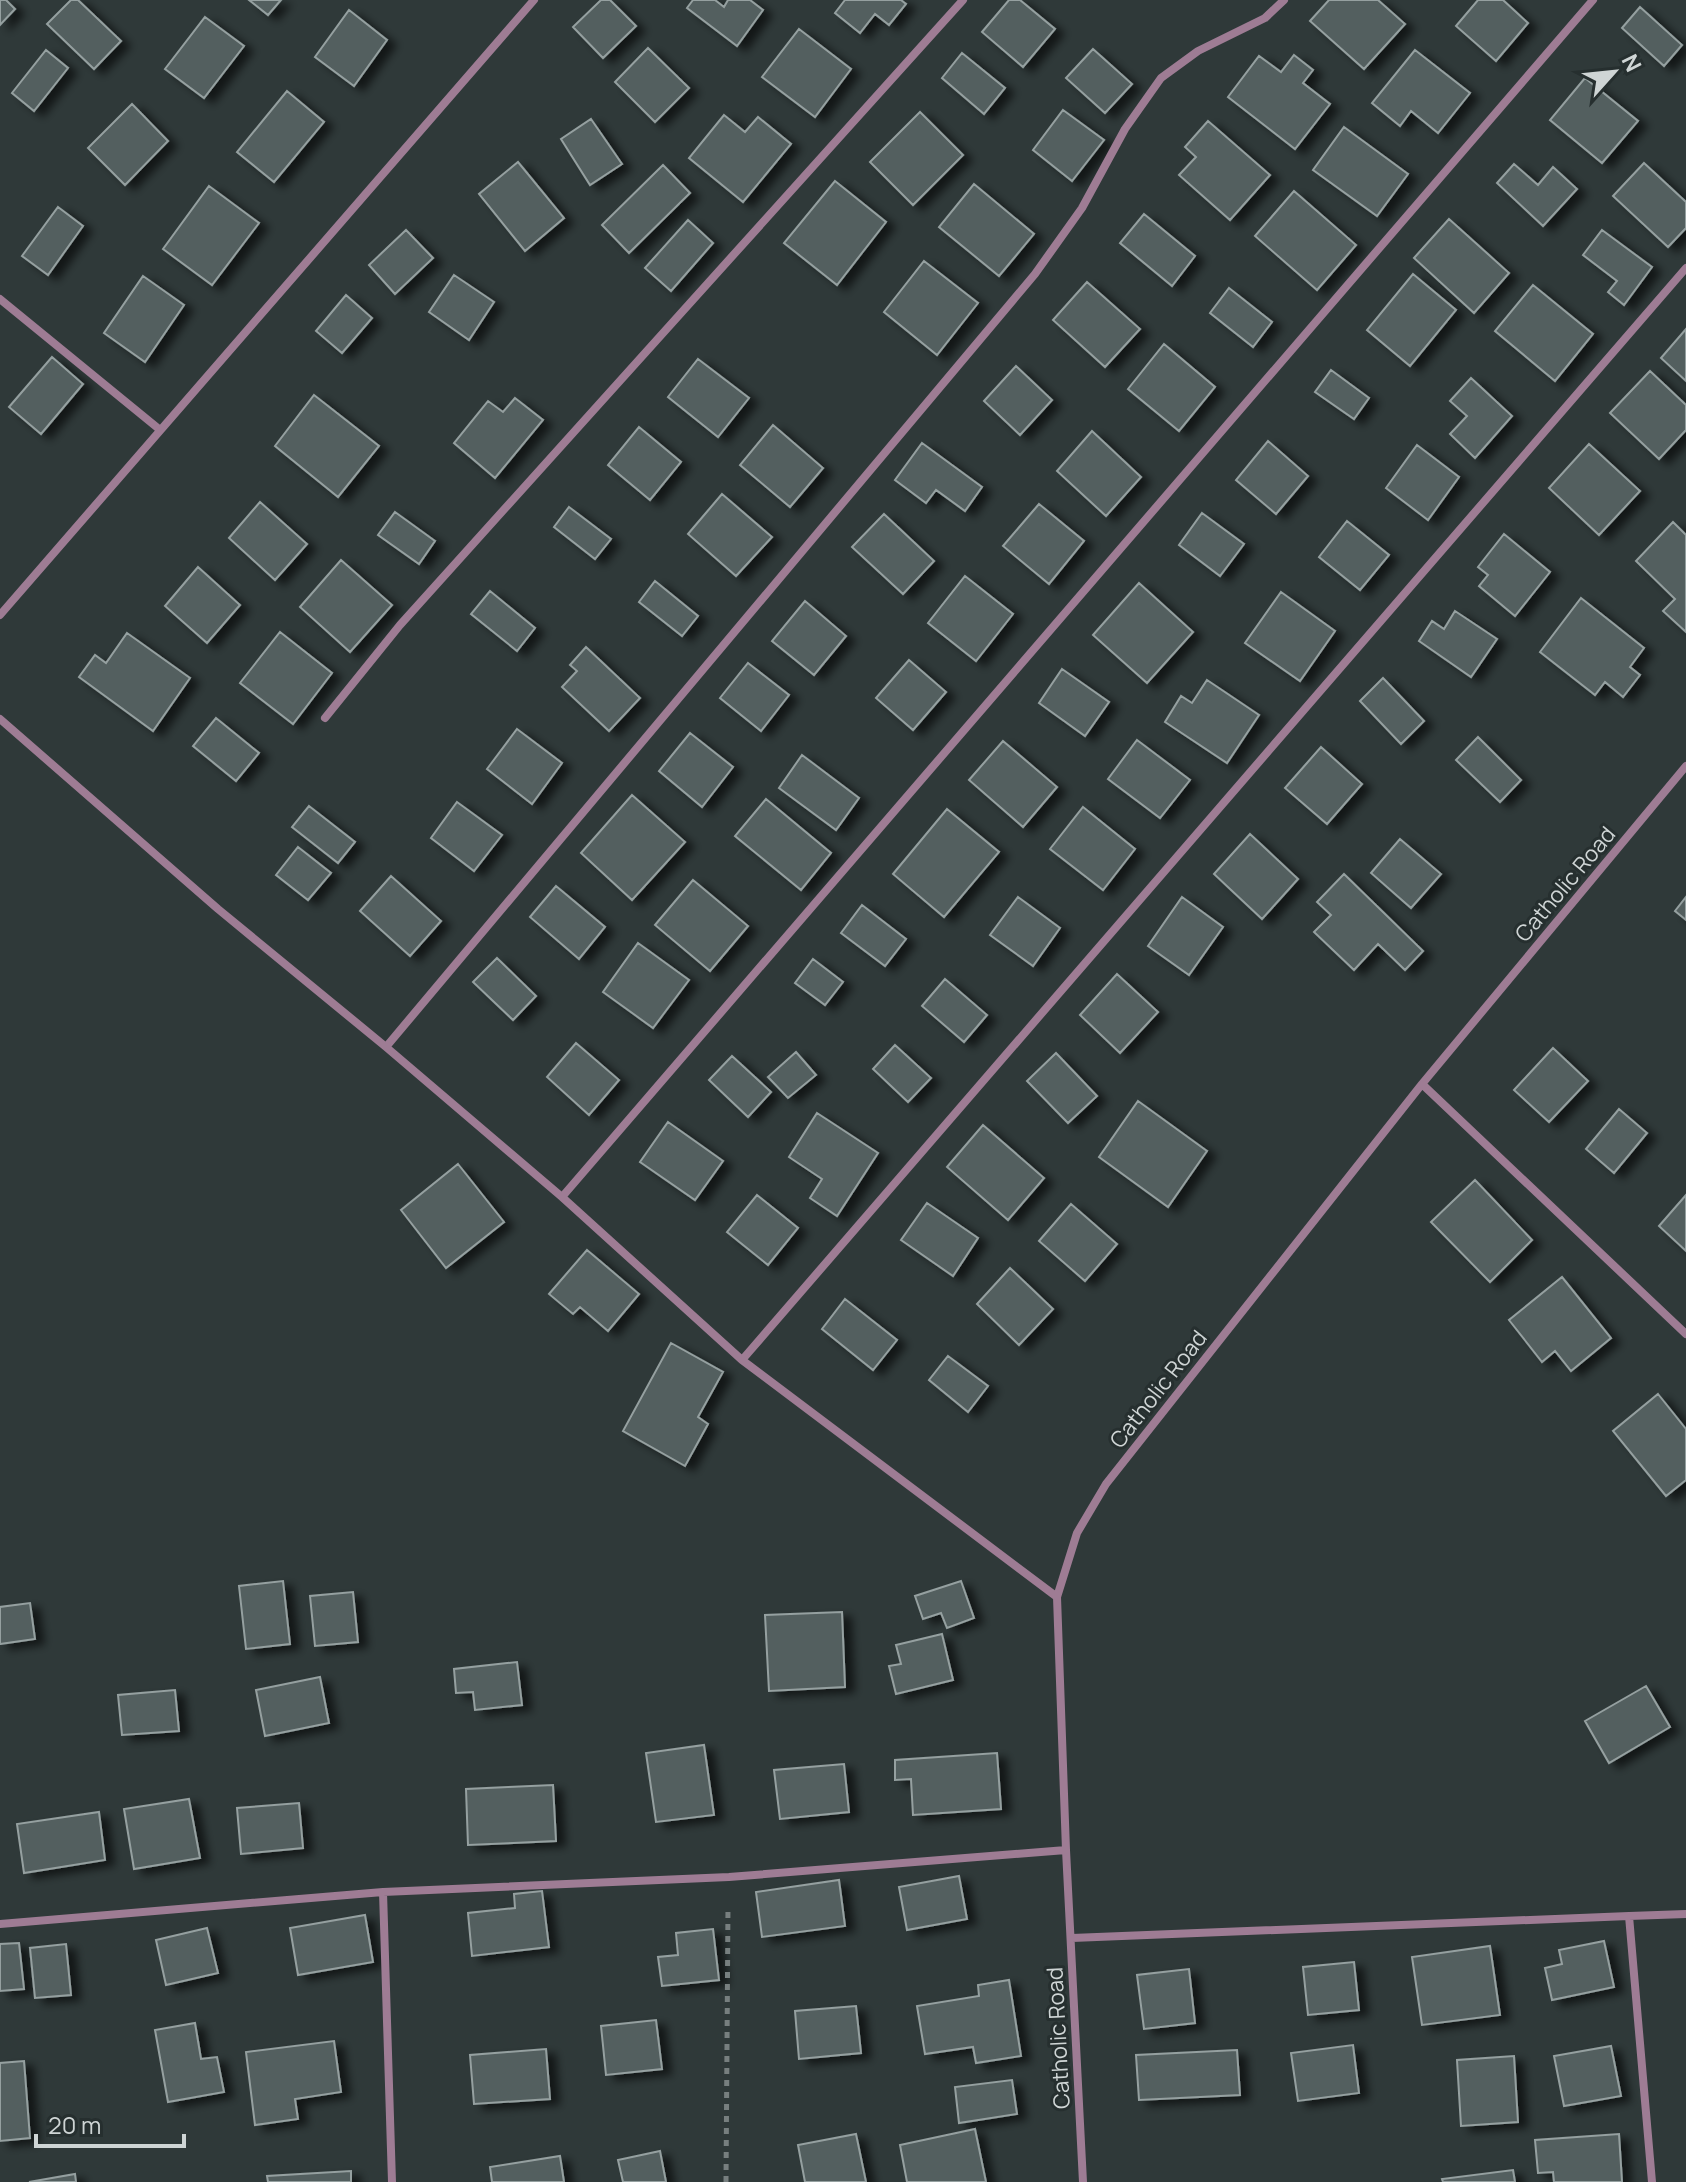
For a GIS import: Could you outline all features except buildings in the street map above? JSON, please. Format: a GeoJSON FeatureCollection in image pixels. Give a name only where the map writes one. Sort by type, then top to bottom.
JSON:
{"type":"FeatureCollection","features":[{"type":"Feature","properties":{"kind":"street"},"geometry":{"type":"LineString","coordinates":[[0,615],[534,0]]}},
{"type":"Feature","properties":{"kind":"street"},"geometry":{"type":"LineString","coordinates":[[325,718],[400,625],[963,0]]}},
{"type":"Feature","properties":{"kind":"street"},"geometry":{"type":"LineString","coordinates":[[386,1047],[1035,274],[1082,208],[1125,129],[1161,78],[1198,51],[1265,18],[1284,0]]}},
{"type":"Feature","properties":{"kind":"street"},"geometry":{"type":"LineString","coordinates":[[562,1197],[1593,0]]}},
{"type":"Feature","properties":{"kind":"street"},"geometry":{"type":"LineString","coordinates":[[742,1360],[1686,268]]}},
{"type":"Feature","properties":{"kind":"street"},"geometry":{"type":"LineString","coordinates":[[0,299],[159,429]]}},
{"type":"Feature","properties":{"kind":"street"},"geometry":{"type":"LineString","coordinates":[[0,719],[218,909],[562,1197],[742,1360],[1057,1597]]}},
{"type":"Feature","properties":{"kind":"street","name":"Catholic Road"},"geometry":{"type":"LineString","coordinates":[[1083,2182],[1057,1597],[1077,1533],[1106,1484],[1422,1084],[1686,766]]}},
{"type":"Feature","properties":{"kind":"street"},"geometry":{"type":"LineString","coordinates":[[1422,1084],[1686,1334]]}},
{"type":"Feature","properties":{"kind":"street"},"geometry":{"type":"LineString","coordinates":[[0,1924],[383,1892],[729,1877],[1066,1850]]}},
{"type":"Feature","properties":{"kind":"street"},"geometry":{"type":"LineString","coordinates":[[383,1892],[392,2182]]}},
{"type":"Feature","properties":{"kind":"street"},"geometry":{"type":"LineString","coordinates":[[1072,1938],[1686,1914]]}},
{"type":"Feature","properties":{"kind":"street"},"geometry":{"type":"LineString","coordinates":[[1629,1916],[1652,2182]]}},
{"type":"Feature","properties":{"kind":"path"},"geometry":{"type":"LineString","coordinates":[[726,2182],[729,1877]]}}]}
